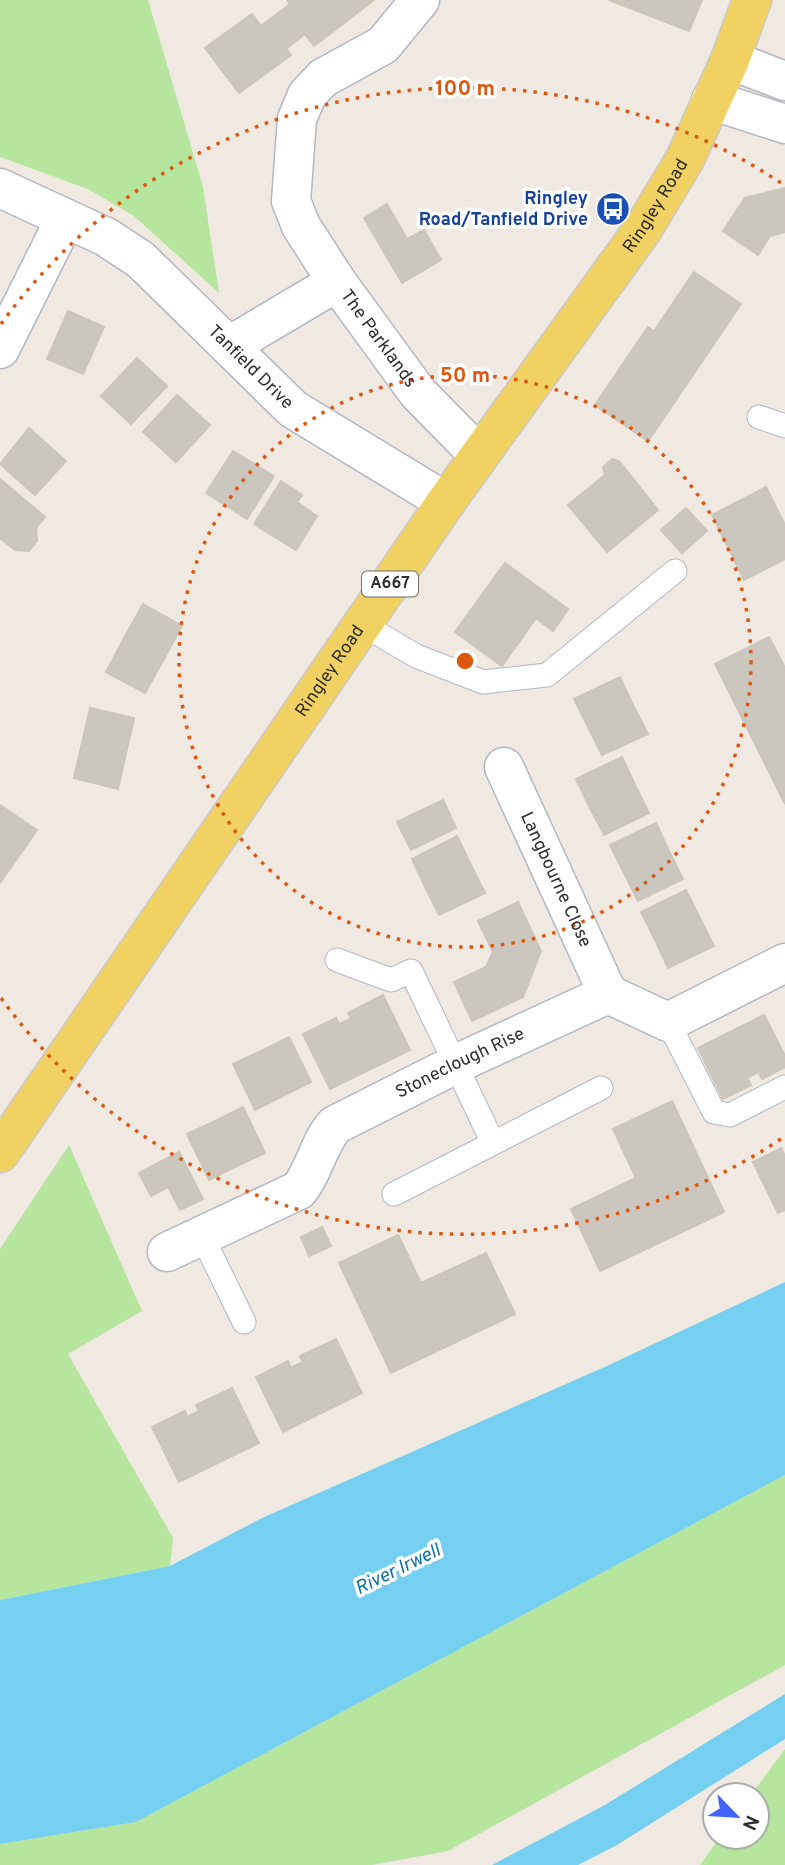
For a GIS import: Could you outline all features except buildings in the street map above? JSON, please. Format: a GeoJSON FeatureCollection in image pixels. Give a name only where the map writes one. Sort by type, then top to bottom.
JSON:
{"type":"FeatureCollection","features":[{"type":"Feature","properties":{"kind":"main road","name":"Ringley Road"},"geometry":{"type":"LineString","coordinates":[[0,1153],[446,502],[643,229],[685,159],[730,60],[752,0]]}},
{"type":"Feature","properties":{"kind":"street","name":"The Parklands"},"geometry":{"type":"LineString","coordinates":[[420,0],[383,45],[323,78],[307,95],[297,119],[291,201],[301,226],[337,282],[418,393],[479,455]]}},
{"type":"Feature","properties":{"kind":"street"},"geometry":{"type":"LineString","coordinates":[[730,60],[785,81]]}},
{"type":"Feature","properties":{"kind":"street"},"geometry":{"type":"LineString","coordinates":[[711,100],[785,124]]}},
{"type":"Feature","properties":{"kind":"street","name":"Tanfield Drive"},"geometry":{"type":"LineString","coordinates":[[0,188],[64,221],[106,237],[141,260],[293,409],[446,502]]}},
{"type":"Feature","properties":{"kind":"street"},"geometry":{"type":"LineString","coordinates":[[0,349],[64,221]]}},
{"type":"Feature","properties":{"kind":"street","name":"The Parklands"},"geometry":{"type":"LineString","coordinates":[[229,346],[337,282]]}},
{"type":"Feature","properties":{"kind":"street","name":"Langbourne Close"},"geometry":{"type":"LineString","coordinates":[[504,767],[608,994]]}},
{"type":"Feature","properties":{"kind":"street"},"geometry":{"type":"LineString","coordinates":[[608,994],[668,1022],[785,963]]}},
{"type":"Feature","properties":{"kind":"street","name":"Stoneclough Rise"},"geometry":{"type":"LineString","coordinates":[[167,1252],[299,1190],[311,1175],[325,1137],[335,1125],[456,1064],[608,994]]}},
{"type":"Feature","properties":{"kind":"lane"},"geometry":{"type":"LineString","coordinates":[[758,417],[785,426]]}},
{"type":"Feature","properties":{"kind":"lane"},"geometry":{"type":"LineString","coordinates":[[362,624],[416,656],[483,682],[547,675],[675,571]]}},
{"type":"Feature","properties":{"kind":"lane"},"geometry":{"type":"LineString","coordinates":[[337,960],[391,980],[411,971],[493,1143]]}},
{"type":"Feature","properties":{"kind":"lane"},"geometry":{"type":"LineString","coordinates":[[668,1022],[714,1112],[730,1115],[785,1087]]}},
{"type":"Feature","properties":{"kind":"lane"},"geometry":{"type":"LineString","coordinates":[[394,1194],[601,1088]]}},
{"type":"Feature","properties":{"kind":"lane"},"geometry":{"type":"LineString","coordinates":[[202,1236],[244,1322]]}},
{"type":"Feature","properties":{"kind":"green space"},"geometry":{"type":"Polygon","coordinates":[[[0,0],[148,0],[203,187],[219,293],[134,216],[88,189],[0,157],[0,0]]]}},
{"type":"Feature","properties":{"kind":"green space"},"geometry":{"type":"Polygon","coordinates":[[[69,1145],[142,1311],[68,1354],[173,1538],[170,1566],[0,1600],[0,1249],[69,1145]]]}},
{"type":"Feature","properties":{"kind":"green space"},"geometry":{"type":"Polygon","coordinates":[[[785,1475],[785,1665],[448,1851],[372,1865],[0,1865],[0,1844],[136,1822],[785,1475]]]}},
{"type":"Feature","properties":{"kind":"green space"},"geometry":{"type":"Polygon","coordinates":[[[785,1749],[785,1865],[700,1865],[710,1851],[771,1851],[771,1781],[761,1781],[785,1749]]]}},
{"type":"Feature","properties":{"kind":"water","name":"River Irwell"},"geometry":{"type":"Polygon","coordinates":[[[785,1282],[785,1475],[136,1822],[0,1844],[0,1600],[170,1566],[262,1518],[607,1366],[785,1282]]]}},
{"type":"Feature","properties":{"kind":"water"},"geometry":{"type":"Polygon","coordinates":[[[785,1694],[785,1739],[718,1781],[701,1781],[701,1792],[617,1845],[578,1865],[492,1865],[605,1805],[785,1694]]]}},
{"type":"Feature","properties":{"kind":"place","name":"Ringley Road/Tanfield Drive"},"geometry":{"type":"Point","coordinates":[613,209]}}]}
